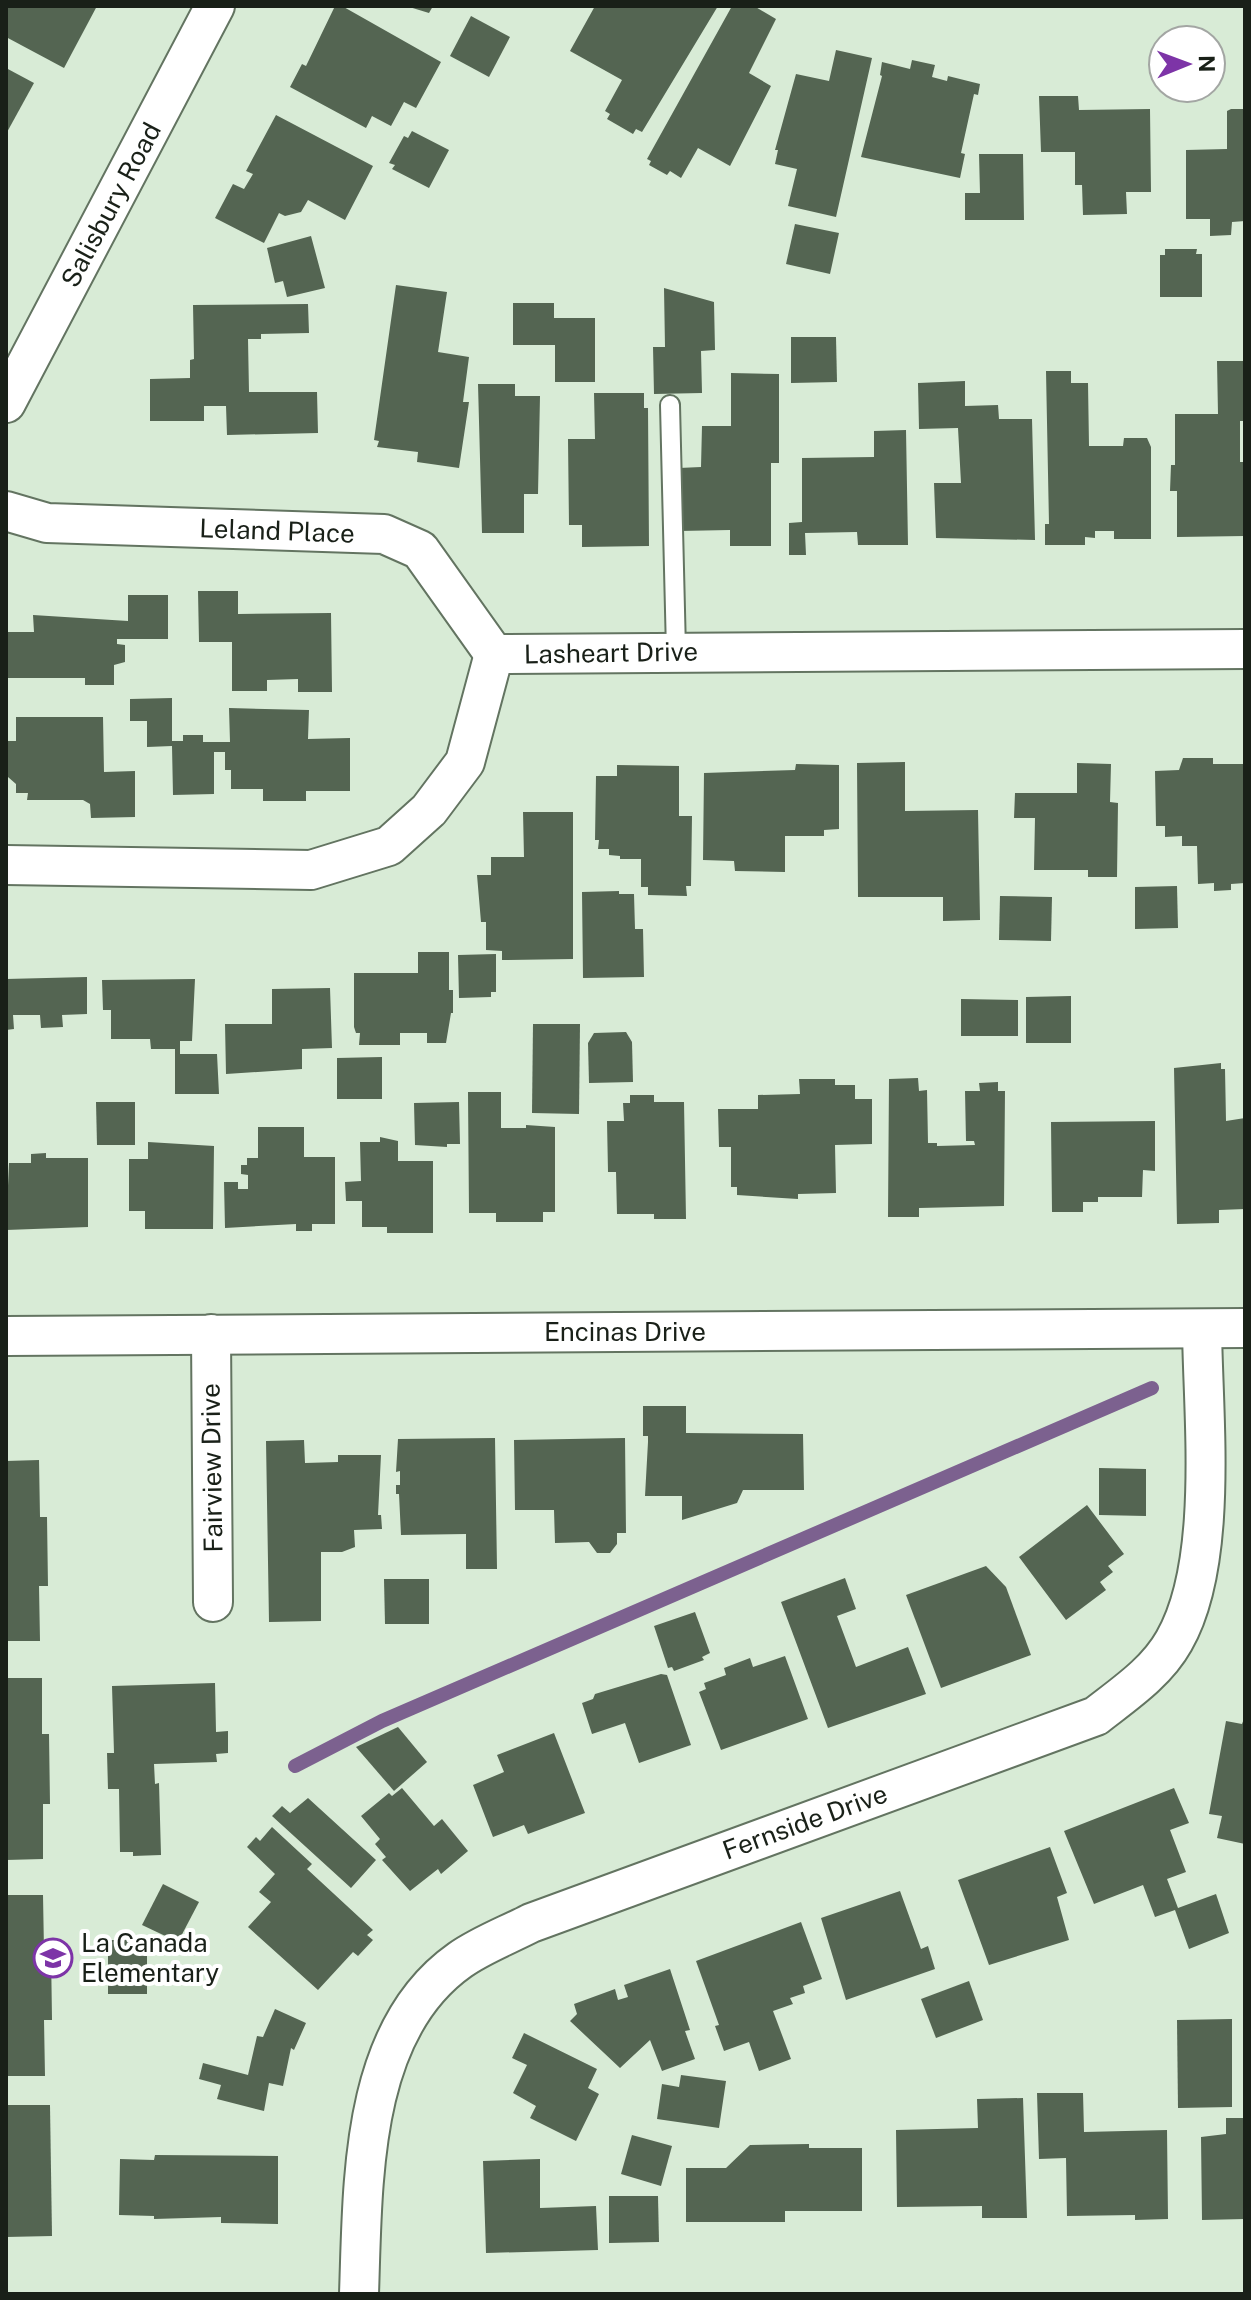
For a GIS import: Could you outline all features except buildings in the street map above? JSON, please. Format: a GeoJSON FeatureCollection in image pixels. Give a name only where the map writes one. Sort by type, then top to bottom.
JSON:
{"type":"FeatureCollection","features":[{"type":"Feature","properties":{"kind":"street","name":"Salisbury Road"},"geometry":{"type":"LineString","coordinates":[[6,403],[215,6]]}},
{"type":"Feature","properties":{"kind":"street","name":"Leland Place"},"geometry":{"type":"LineString","coordinates":[[6,511],[47,523],[384,534],[420,550],[494,654]]}},
{"type":"Feature","properties":{"kind":"street","name":"Lasheart Drive"},"geometry":{"type":"LineString","coordinates":[[6,865],[311,870],[389,846],[429,810],[465,762],[494,654],[1245,649]]}},
{"type":"Feature","properties":{"kind":"street","name":"Encinas Drive"},"geometry":{"type":"LineString","coordinates":[[6,1336],[1245,1328]]}},
{"type":"Feature","properties":{"kind":"street","name":"Fernside Drive"},"geometry":{"type":"LineString","coordinates":[[359,2294],[373,2100],[398,2030],[426,1993],[460,1960],[531,1923],[1096,1716],[1144,1678],[1174,1640],[1198,1576],[1203,1496],[1202,1329]]}},
{"type":"Feature","properties":{"kind":"street","name":"Fairview Drive"},"geometry":{"type":"LineString","coordinates":[[211,1334],[213,1602]]}},
{"type":"Feature","properties":{"kind":"lane"},"geometry":{"type":"LineString","coordinates":[[670,405],[676,651]]}},
{"type":"Feature","properties":{"kind":"waterway"},"geometry":{"type":"LineString","coordinates":[[295,1766],[382,1721],[1152,1388]]}},
{"type":"Feature","properties":{"kind":"place","name":"La Canada Elementary"},"geometry":{"type":"Point","coordinates":[53,1958]}}]}
